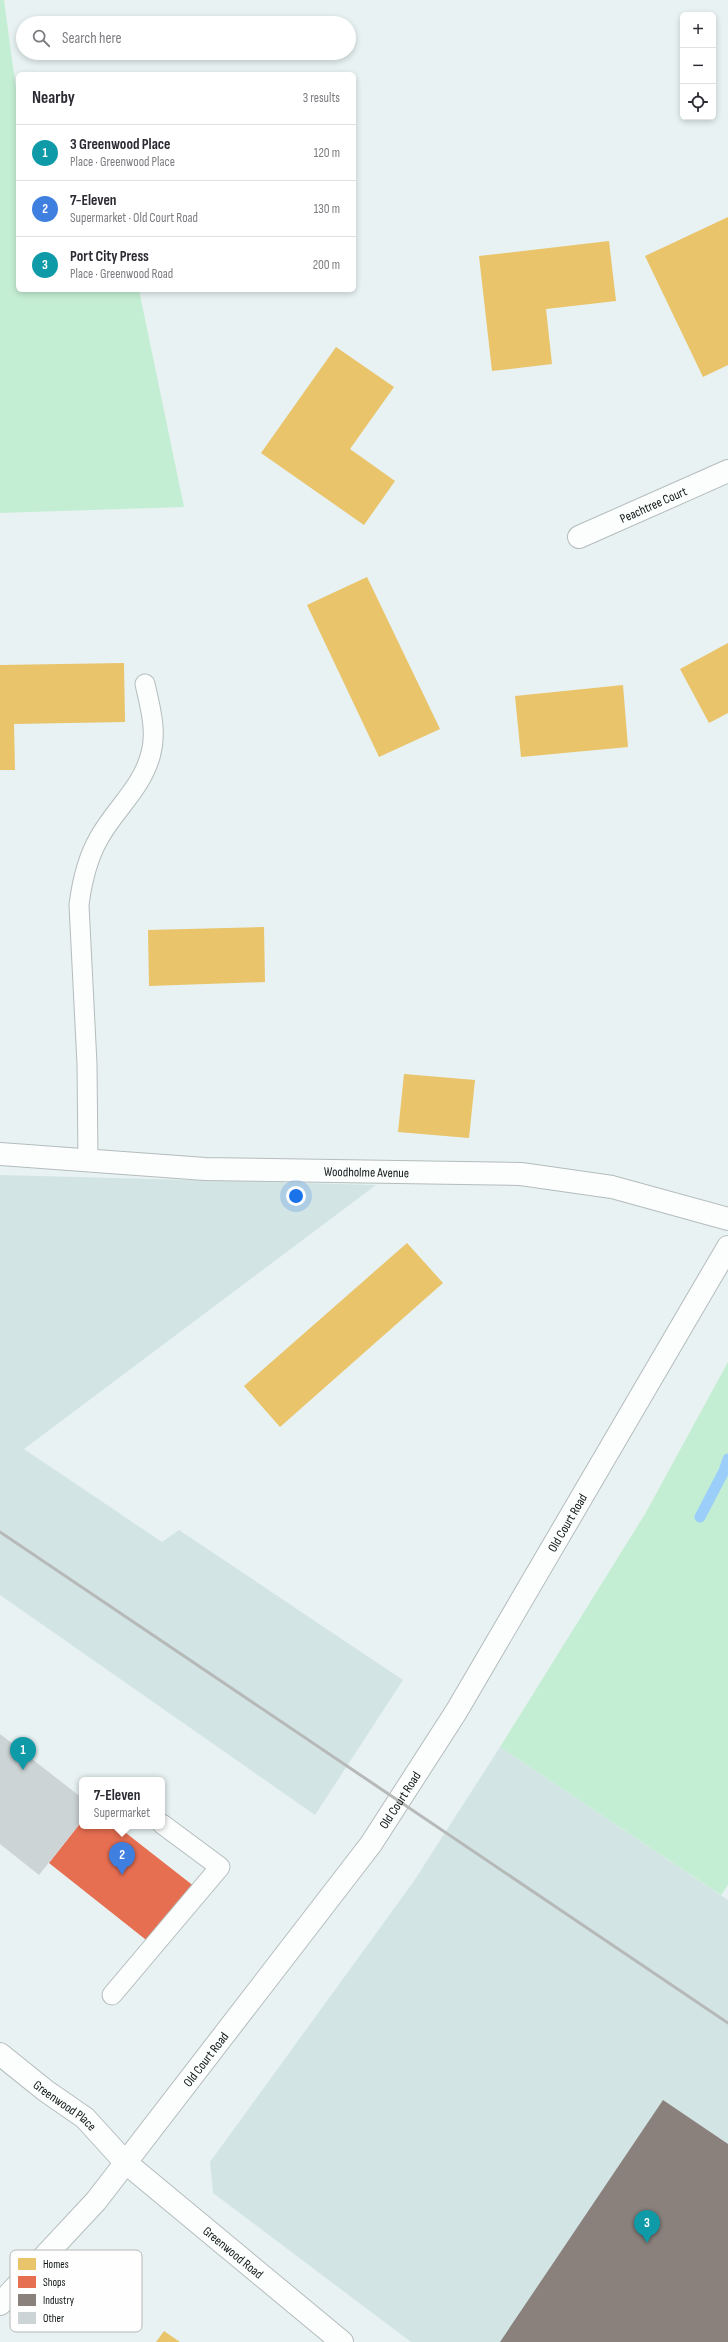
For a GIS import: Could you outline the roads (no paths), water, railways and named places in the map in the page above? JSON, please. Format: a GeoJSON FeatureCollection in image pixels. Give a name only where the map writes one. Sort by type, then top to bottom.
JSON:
{"type":"FeatureCollection","features":[{"type":"Feature","properties":{"kind":"street","name":"Peachtree Court"},"geometry":{"type":"LineString","coordinates":[[579,537],[728,471]]}},
{"type":"Feature","properties":{"kind":"street","name":"Woodholme Avenue"},"geometry":{"type":"LineString","coordinates":[[0,1154],[205,1170],[521,1174],[612,1187],[728,1219]]}},
{"type":"Feature","properties":{"kind":"street","name":"Old Court Road"},"geometry":{"type":"LineString","coordinates":[[50,2250],[96,2201],[371,1844],[456,1712],[728,1247]]}},
{"type":"Feature","properties":{"kind":"street","name":"Greenwood Place"},"geometry":{"type":"LineString","coordinates":[[0,2054],[46,2091],[85,2118],[126,2162]]}},
{"type":"Feature","properties":{"kind":"street","name":"Greenwood Road"},"geometry":{"type":"LineString","coordinates":[[126,2162],[338,2341]]}},
{"type":"Feature","properties":{"kind":"street","name":"Old Court Road"},"geometry":{"type":"LineString","coordinates":[[0,2304],[10,2293]]}},
{"type":"Feature","properties":{"kind":"lane"},"geometry":{"type":"LineString","coordinates":[[88,1161],[87,1057],[80,897],[88,860],[99,838],[142,777],[152,753],[153,721],[145,684]]}},
{"type":"Feature","properties":{"kind":"lane"},"geometry":{"type":"LineString","coordinates":[[112,1995],[220,1867],[165,1826]]}},
{"type":"Feature","properties":{"kind":"waterway"},"geometry":{"type":"LineString","coordinates":[[700,1517],[724,1471],[728,1459]]}},
{"type":"Feature","properties":{"kind":"railway"},"geometry":{"type":"LineString","coordinates":[[0,1532],[728,2023]]}},
{"type":"Feature","properties":{"kind":"place","name":"3 Greenwood Place"},"geometry":{"type":"Point","coordinates":[23,1770]}},
{"type":"Feature","properties":{"kind":"place","name":"7-Eleven"},"geometry":{"type":"Point","coordinates":[122,1875]}},
{"type":"Feature","properties":{"kind":"place","name":"Port City Press"},"geometry":{"type":"Point","coordinates":[647,2243]}}]}
